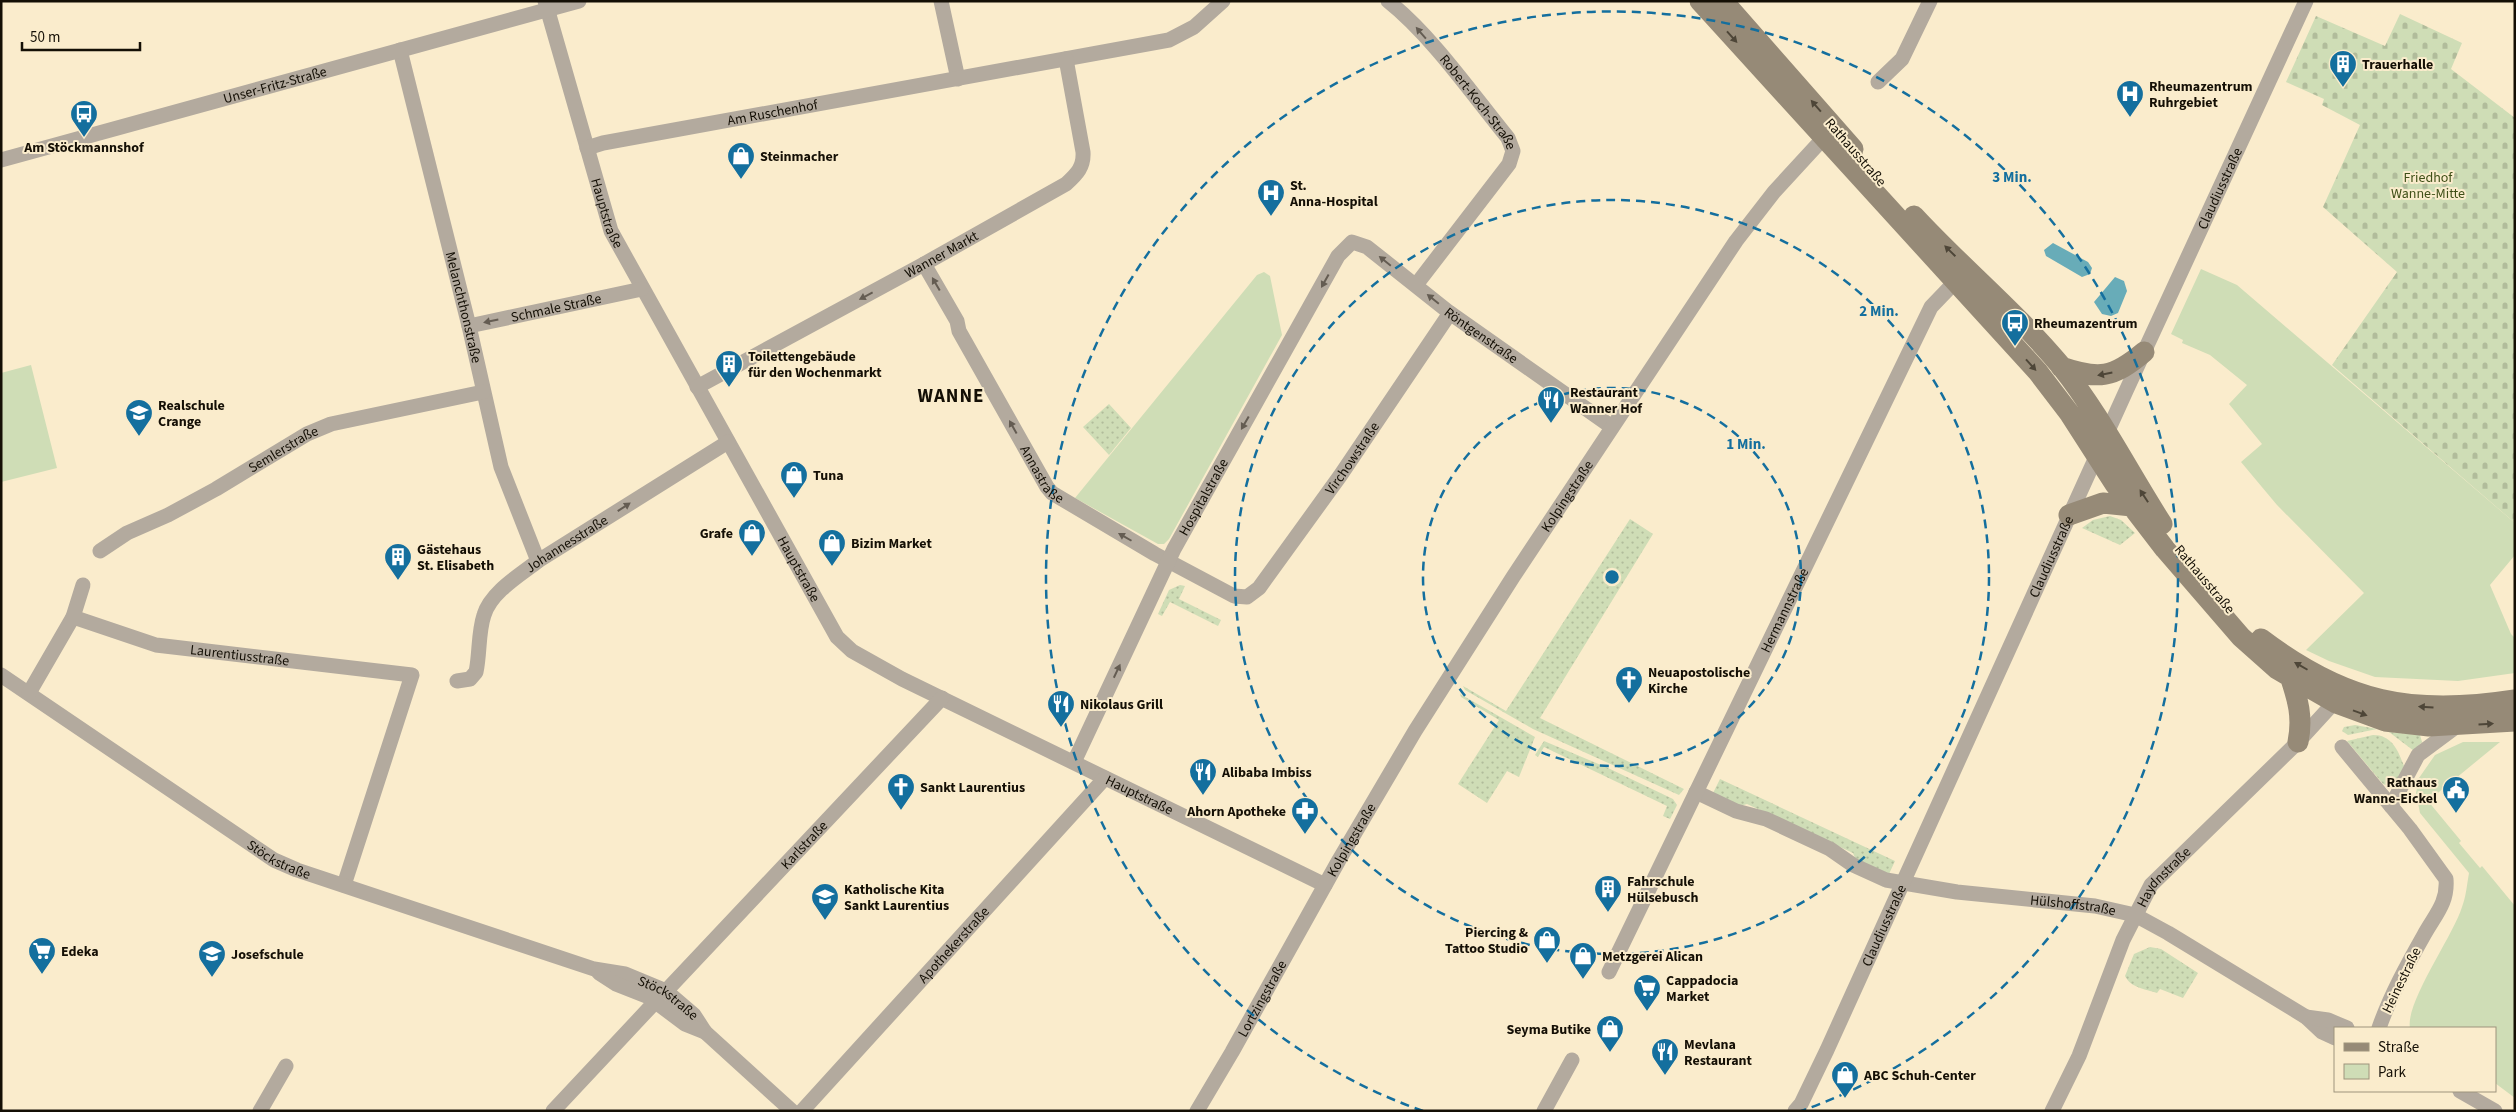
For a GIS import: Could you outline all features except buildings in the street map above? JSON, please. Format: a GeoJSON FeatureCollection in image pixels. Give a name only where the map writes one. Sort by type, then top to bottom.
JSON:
{"type":"FeatureCollection","features":[{"type":"Feature","properties":{"kind":"street","name":"Unser-Fritz-Straße"},"geometry":{"type":"LineString","coordinates":[[1,160],[400,50],[546,6],[579,1]]}},
{"type":"Feature","properties":{"kind":"street"},"geometry":{"type":"LineString","coordinates":[[941,1],[958,79]]}},
{"type":"Feature","properties":{"kind":"street","name":"Am Ruschenhof"},"geometry":{"type":"LineString","coordinates":[[587,148],[603,143],[1169,40],[1194,27],[1223,1]]}},
{"type":"Feature","properties":{"kind":"street","name":"Robert-Koch-Straße"},"geometry":{"type":"LineString","coordinates":[[1388,1],[1410,21],[1508,138],[1513,151],[1510,164],[1416,285]]}},
{"type":"Feature","properties":{"kind":"street","name":"Rathausstraße"},"geometry":{"type":"LineString","coordinates":[[1700,1],[1828,132],[1997,296],[2062,367],[2107,433],[2136,485],[2178,549],[2240,621],[2277,651],[2340,696],[2429,707],[2474,706],[2515,700]]}},
{"type":"Feature","properties":{"kind":"street","name":"Rathausstraße"},"geometry":{"type":"LineString","coordinates":[[1723,1],[1828,132],[1955,282],[2038,372],[2070,414],[2132,506],[2241,637],[2277,669],[2340,696],[2385,721],[2419,726],[2457,726],[2515,721]]}},
{"type":"Feature","properties":{"kind":"street"},"geometry":{"type":"LineString","coordinates":[[1878,82],[1902,59],[1930,1]]}},
{"type":"Feature","properties":{"kind":"street","name":"Claudiusstraße"},"geometry":{"type":"LineString","coordinates":[[1795,1111],[1801,1104],[1827,1050],[2069,516],[2306,1]]}},
{"type":"Feature","properties":{"kind":"street","name":"Hauptstraße"},"geometry":{"type":"LineString","coordinates":[[546,6],[610,231],[837,637],[852,652],[866,660],[1325,885]]}},
{"type":"Feature","properties":{"kind":"street","name":"Melanchthonstraße"},"geometry":{"type":"LineString","coordinates":[[400,50],[469,326],[501,467],[538,561]]}},
{"type":"Feature","properties":{"kind":"street","name":"Wanner Markt"},"geometry":{"type":"LineString","coordinates":[[697,387],[924,264],[1066,184],[1080,169],[1083,161],[1083,152],[1066,59]]}},
{"type":"Feature","properties":{"kind":"street","name":"Kolpingstraße"},"geometry":{"type":"LineString","coordinates":[[1325,885],[1415,731],[1612,427],[1755,215],[1828,132]]}},
{"type":"Feature","properties":{"kind":"street","name":"Röntgenstraße"},"geometry":{"type":"LineString","coordinates":[[1352,242],[1367,247],[1450,313],[1612,427]]}},
{"type":"Feature","properties":{"kind":"street","name":"Hospitalstraße"},"geometry":{"type":"LineString","coordinates":[[1074,762],[1168,561],[1338,256],[1352,242]]}},
{"type":"Feature","properties":{"kind":"street","name":"Annastraße"},"geometry":{"type":"LineString","coordinates":[[924,264],[1046,487],[1069,505],[1168,561],[1234,596],[1247,597]]}},
{"type":"Feature","properties":{"kind":"street","name":"Rathausstraße"},"geometry":{"type":"LineString","coordinates":[[1955,282],[1973,284],[1997,296]]}},
{"type":"Feature","properties":{"kind":"street","name":"Hermannstraße"},"geometry":{"type":"LineString","coordinates":[[1609,972],[1931,307],[1941,294],[1955,282]]}},
{"type":"Feature","properties":{"kind":"street","name":"Schmale Straße"},"geometry":{"type":"LineString","coordinates":[[469,326],[642,289]]}},
{"type":"Feature","properties":{"kind":"street","name":"Virchowstraße"},"geometry":{"type":"LineString","coordinates":[[1247,597],[1258,588],[1340,476],[1450,313]]}},
{"type":"Feature","properties":{"kind":"street"},"geometry":{"type":"LineString","coordinates":[[2062,367],[2084,375],[2111,374],[2127,366],[2144,352]]}},
{"type":"Feature","properties":{"kind":"street","name":"Semlerstraße"},"geometry":{"type":"LineString","coordinates":[[100,551],[127,533],[168,515],[216,489],[307,434],[331,424],[483,392]]}},
{"type":"Feature","properties":{"kind":"street","name":"Johannesstraße"},"geometry":{"type":"LineString","coordinates":[[457,681],[470,679],[476,672],[484,613],[498,594],[538,561],[728,442]]}},
{"type":"Feature","properties":{"kind":"street"},"geometry":{"type":"LineString","coordinates":[[2069,516],[2103,503],[2132,506]]}},
{"type":"Feature","properties":{"kind":"street"},"geometry":{"type":"LineString","coordinates":[[29,693],[73,617],[83,585]]}},
{"type":"Feature","properties":{"kind":"street","name":"Laurentiusstraße"},"geometry":{"type":"LineString","coordinates":[[73,617],[156,645],[412,675],[344,885]]}},
{"type":"Feature","properties":{"kind":"street","name":"Stöckstraße"},"geometry":{"type":"LineString","coordinates":[[1,675],[274,860],[297,870],[594,969],[616,984],[661,996],[694,1015],[705,1032],[792,1111]]}},
{"type":"Feature","properties":{"kind":"street"},"geometry":{"type":"LineString","coordinates":[[2290,676],[2300,708],[2302,724],[2298,742]]}},
{"type":"Feature","properties":{"kind":"street","name":"Haydnstraße"},"geometry":{"type":"LineString","coordinates":[[2052,1111],[2080,1056],[2118,952],[2151,885],[2298,742],[2340,696]]}},
{"type":"Feature","properties":{"kind":"street","name":"Karlstraße"},"geometry":{"type":"LineString","coordinates":[[553,1111],[942,698]]}},
{"type":"Feature","properties":{"kind":"street"},"geometry":{"type":"LineString","coordinates":[[2342,747],[2391,806],[2418,756],[2457,726]]}},
{"type":"Feature","properties":{"kind":"street","name":"Apothekerstraße"},"geometry":{"type":"LineString","coordinates":[[802,1111],[1106,778]]}},
{"type":"Feature","properties":{"kind":"street","name":"Hülshoffstraße"},"geometry":{"type":"LineString","coordinates":[[1696,792],[1736,811],[1766,819],[1822,845],[1853,865],[1886,880],[1957,892],[2095,906],[2135,915],[2306,1017],[2322,1032],[2334,1038]]}},
{"type":"Feature","properties":{"kind":"street","name":"Heinestraße"},"geometry":{"type":"LineString","coordinates":[[2379,1027],[2387,1006],[2425,932],[2444,900],[2446,879],[2391,806]]}},
{"type":"Feature","properties":{"kind":"street","name":"Lortzingstraße"},"geometry":{"type":"LineString","coordinates":[[1198,1111],[1325,885]]}},
{"type":"Feature","properties":{"kind":"street","name":"Hülshoffstraße"},"geometry":{"type":"LineString","coordinates":[[2306,1017],[2328,1020],[2345,1027]]}},
{"type":"Feature","properties":{"kind":"street"},"geometry":{"type":"LineString","coordinates":[[1544,1111],[1572,1060]]}},
{"type":"Feature","properties":{"kind":"street"},"geometry":{"type":"LineString","coordinates":[[260,1111],[286,1066]]}},
{"type":"Feature","properties":{"kind":"street"},"geometry":{"type":"LineString","coordinates":[[2462,1092],[2495,1111]]}},
{"type":"Feature","properties":{"kind":"green space","name":"Friedhof Wanne-Mitte"},"geometry":{"type":"Polygon","coordinates":[[[2400,14],[2462,43],[2451,69],[2515,118],[2515,523],[2332,365],[2397,272],[2323,207],[2360,125],[2322,105],[2324,99],[2286,82],[2316,16],[2385,46],[2400,14]]]}},
{"type":"Feature","properties":{"kind":"green space"},"geometry":{"type":"Polygon","coordinates":[[[2201,269],[2237,285],[2515,523],[2515,555],[2490,585],[2511,634],[2515,638],[2515,673],[2458,681],[2375,677],[2329,661],[2306,650],[2364,593],[2277,505],[2241,462],[2262,444],[2229,404],[2247,385],[2210,355],[2182,343],[2183,340],[2171,334],[2201,269]]]}},
{"type":"Feature","properties":{"kind":"green space"},"geometry":{"type":"Polygon","coordinates":[[[1264,272],[1270,276],[1282,335],[1169,539],[1164,544],[1158,544],[1075,498],[1257,275],[1264,272]]]}},
{"type":"Feature","properties":{"kind":"green space"},"geometry":{"type":"Polygon","coordinates":[[[31,365],[57,468],[1,482],[1,373],[31,365]]]}},
{"type":"Feature","properties":{"kind":"green space"},"geometry":{"type":"Polygon","coordinates":[[[1109,404],[1131,428],[1109,455],[1083,427],[1109,404]]]}},
{"type":"Feature","properties":{"kind":"green space"},"geometry":{"type":"Polygon","coordinates":[[[2110,516],[2121,520],[2135,533],[2120,545],[2082,528],[2093,520],[2110,516]]]}},
{"type":"Feature","properties":{"kind":"green space"},"geometry":{"type":"Polygon","coordinates":[[[1630,519],[1653,534],[1540,718],[1684,789],[1679,795],[1533,729],[1465,690],[1463,686],[1506,711],[1630,519]]]}},
{"type":"Feature","properties":{"kind":"green space"},"geometry":{"type":"Polygon","coordinates":[[[1180,585],[1185,586],[1179,599],[1221,620],[1218,626],[1170,602],[1162,616],[1158,614],[1169,590],[1180,585]]]}},
{"type":"Feature","properties":{"kind":"green space"},"geometry":{"type":"Polygon","coordinates":[[[1460,694],[1535,737],[1519,777],[1507,771],[1487,803],[1458,784],[1499,720],[1461,697],[1460,694]]]}},
{"type":"Feature","properties":{"kind":"green space"},"geometry":{"type":"Polygon","coordinates":[[[2355,725],[2377,729],[2348,735],[2342,731],[2344,727],[2355,725]]]}},
{"type":"Feature","properties":{"kind":"green space"},"geometry":{"type":"Polygon","coordinates":[[[2389,732],[2420,735],[2422,742],[2414,751],[2389,732]]]}},
{"type":"Feature","properties":{"kind":"green space"},"geometry":{"type":"Polygon","coordinates":[[[2373,735],[2385,738],[2393,744],[2404,766],[2396,783],[2391,787],[2383,784],[2347,741],[2373,735]]]}},
{"type":"Feature","properties":{"kind":"green space"},"geometry":{"type":"Polygon","coordinates":[[[1544,741],[1608,768],[1673,799],[1677,805],[1670,819],[1663,816],[1667,806],[1544,747],[1538,757],[1535,755],[1544,741]]]}},
{"type":"Feature","properties":{"kind":"green space"},"geometry":{"type":"Polygon","coordinates":[[[2463,742],[2500,742],[2428,801],[2461,841],[2459,843],[2480,868],[2482,866],[2515,906],[2515,1098],[2496,1084],[2496,1027],[2410,1027],[2410,1017],[2422,986],[2462,907],[2469,873],[2420,813],[2416,793],[2419,778],[2435,755],[2463,742]]]}},
{"type":"Feature","properties":{"kind":"green space"},"geometry":{"type":"Polygon","coordinates":[[[1720,779],[1895,861],[1889,874],[1856,860],[1853,853],[1747,804],[1740,806],[1713,793],[1720,779]]]}},
{"type":"Feature","properties":{"kind":"green space"},"geometry":{"type":"Polygon","coordinates":[[[2150,947],[2161,949],[2198,973],[2183,998],[2160,989],[2157,993],[2139,988],[2125,976],[2134,954],[2150,947]]]}},
{"type":"Feature","properties":{"kind":"water"},"geometry":{"type":"Polygon","coordinates":[[[2053,243],[2088,262],[2092,268],[2090,274],[2082,277],[2046,256],[2044,250],[2053,243]]]}},
{"type":"Feature","properties":{"kind":"water"},"geometry":{"type":"Polygon","coordinates":[[[2115,277],[2124,281],[2127,291],[2118,313],[2111,316],[2102,314],[2094,302],[2115,277]]]}},
{"type":"Feature","properties":{"kind":"place","name":"Trauerhalle"},"geometry":{"type":"Point","coordinates":[2343,88]}},
{"type":"Feature","properties":{"kind":"place","name":"Rheumazentrum Ruhrgebiet"},"geometry":{"type":"Point","coordinates":[2130,118]}},
{"type":"Feature","properties":{"kind":"place","name":"Am Stöckmannshof"},"geometry":{"type":"Point","coordinates":[84,138]}},
{"type":"Feature","properties":{"kind":"place","name":"Steinmacher"},"geometry":{"type":"Point","coordinates":[741,180]}},
{"type":"Feature","properties":{"kind":"place","name":"St. Anna-Hospital"},"geometry":{"type":"Point","coordinates":[1271,217]}},
{"type":"Feature","properties":{"kind":"place","name":"Rheumazentrum"},"geometry":{"type":"Point","coordinates":[2015,347]}},
{"type":"Feature","properties":{"kind":"place","name":"Toilettengebäude für den Wochenmarkt"},"geometry":{"type":"Point","coordinates":[729,388]}},
{"type":"Feature","properties":{"kind":"place","name":"Restaurant Wanner Hof"},"geometry":{"type":"Point","coordinates":[1551,424]}},
{"type":"Feature","properties":{"kind":"place","name":"Realschule Crange"},"geometry":{"type":"Point","coordinates":[139,437]}},
{"type":"Feature","properties":{"kind":"place","name":"Tuna"},"geometry":{"type":"Point","coordinates":[794,499]}},
{"type":"Feature","properties":{"kind":"place","name":"Grafe"},"geometry":{"type":"Point","coordinates":[752,557]}},
{"type":"Feature","properties":{"kind":"place","name":"Bizim Market"},"geometry":{"type":"Point","coordinates":[832,567]}},
{"type":"Feature","properties":{"kind":"place","name":"Gästehaus St. Elisabeth"},"geometry":{"type":"Point","coordinates":[398,581]}},
{"type":"Feature","properties":{"kind":"place","name":"Neuapostolische Kirche"},"geometry":{"type":"Point","coordinates":[1629,704]}},
{"type":"Feature","properties":{"kind":"place","name":"Nikolaus Grill"},"geometry":{"type":"Point","coordinates":[1061,728]}},
{"type":"Feature","properties":{"kind":"place","name":"Alibaba Imbiss"},"geometry":{"type":"Point","coordinates":[1203,796]}},
{"type":"Feature","properties":{"kind":"place","name":"Sankt Laurentius"},"geometry":{"type":"Point","coordinates":[901,811]}},
{"type":"Feature","properties":{"kind":"place","name":"Rathaus Wanne-Eickel"},"geometry":{"type":"Point","coordinates":[2456,814]}},
{"type":"Feature","properties":{"kind":"place","name":"Ahorn Apotheke"},"geometry":{"type":"Point","coordinates":[1305,835]}},
{"type":"Feature","properties":{"kind":"place","name":"Fahrschule Hülsebusch"},"geometry":{"type":"Point","coordinates":[1608,913]}},
{"type":"Feature","properties":{"kind":"place","name":"Katholische Kita Sankt Laurentius"},"geometry":{"type":"Point","coordinates":[825,921]}},
{"type":"Feature","properties":{"kind":"place","name":"Piercing & Tattoo Studio"},"geometry":{"type":"Point","coordinates":[1547,964]}},
{"type":"Feature","properties":{"kind":"place","name":"Edeka"},"geometry":{"type":"Point","coordinates":[42,975]}},
{"type":"Feature","properties":{"kind":"place","name":"Josefschule"},"geometry":{"type":"Point","coordinates":[212,978]}},
{"type":"Feature","properties":{"kind":"place","name":"Metzgerei Alican"},"geometry":{"type":"Point","coordinates":[1583,980]}},
{"type":"Feature","properties":{"kind":"place","name":"Cappadocia Market"},"geometry":{"type":"Point","coordinates":[1647,1012]}},
{"type":"Feature","properties":{"kind":"place","name":"Seyma Butike"},"geometry":{"type":"Point","coordinates":[1610,1053]}},
{"type":"Feature","properties":{"kind":"place","name":"Mevlana Restaurant"},"geometry":{"type":"Point","coordinates":[1665,1076]}},
{"type":"Feature","properties":{"kind":"place","name":"ABC Schuh-Center"},"geometry":{"type":"Point","coordinates":[1845,1099]}},
{"type":"Feature","properties":{"kind":"district","name":"WANNE"},"geometry":{"type":"Point","coordinates":[951,395]}}]}
